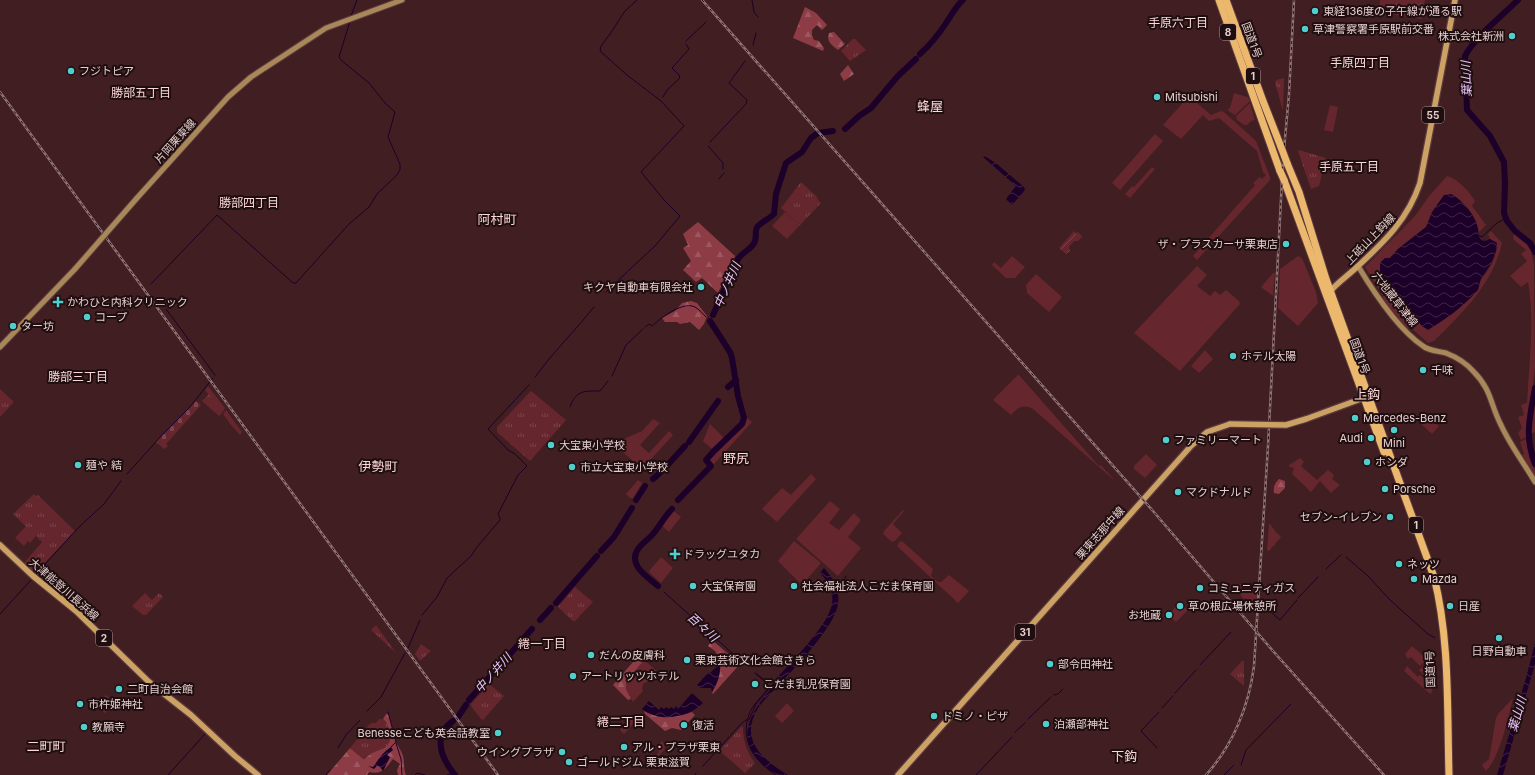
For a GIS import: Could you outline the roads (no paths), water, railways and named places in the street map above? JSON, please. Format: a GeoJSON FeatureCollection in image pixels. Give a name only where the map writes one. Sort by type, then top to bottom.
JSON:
{"type":"FeatureCollection","features":[{"type":"Feature","properties":{"kind":"highway","name":"8"},"geometry":{"type":"LineString","coordinates":[[1214,0],[1221,10],[1256,104]]}},
{"type":"Feature","properties":{"kind":"highway"},"geometry":{"type":"LineString","coordinates":[[1219,0],[1221,10]]}},
{"type":"Feature","properties":{"kind":"highway","name":"8"},"geometry":{"type":"LineString","coordinates":[[1221,10],[1226,9],[1226,1]]}},
{"type":"Feature","properties":{"kind":"highway","name":"国道1号"},"geometry":{"type":"LineString","coordinates":[[1226,1],[1299,192],[1328,293]]}},
{"type":"Feature","properties":{"kind":"highway","name":"国道1号"},"geometry":{"type":"LineString","coordinates":[[1256,104],[1366,397],[1434,593],[1440,636],[1445,775]]}},
{"type":"Feature","properties":{"kind":"highway","name":"国道1号"},"geometry":{"type":"LineString","coordinates":[[1366,397],[1434,577],[1440,601],[1444,636],[1449,775]]}},
{"type":"Feature","properties":{"kind":"main road","name":"片岡栗東線"},"geometry":{"type":"LineString","coordinates":[[0,347],[75,269],[228,97],[251,77],[326,28],[402,0]]}},
{"type":"Feature","properties":{"kind":"main road","name":"上砥山上鈎線"},"geometry":{"type":"LineString","coordinates":[[1328,293],[1358,266],[1399,225],[1411,207],[1422,176],[1455,0]]}},
{"type":"Feature","properties":{"kind":"main road","name":"六地蔵草津線"},"geometry":{"type":"LineString","coordinates":[[1358,266],[1390,313],[1414,339],[1425,348],[1451,355],[1458,359],[1479,377],[1490,395],[1503,429],[1535,482]]}},
{"type":"Feature","properties":{"kind":"main road","name":"栗東志那中線"},"geometry":{"type":"LineString","coordinates":[[898,775],[1192,446],[1207,432],[1230,424],[1286,425],[1366,397]]}},
{"type":"Feature","properties":{"kind":"main road","name":"大津能登川長浜線"},"geometry":{"type":"LineString","coordinates":[[0,545],[33,576],[85,620],[145,678],[258,775]]}},
{"type":"Feature","properties":{"kind":"water"},"geometry":{"type":"Polygon","coordinates":[[[985,156],[997,164],[1024,187],[1025,190],[1012,205],[1006,199],[1016,186],[983,157],[985,156]]]}},
{"type":"Feature","properties":{"kind":"water"},"geometry":{"type":"Polygon","coordinates":[[[1451,194],[1466,206],[1474,217],[1477,224],[1478,235],[1481,240],[1485,241],[1490,239],[1497,243],[1492,261],[1481,279],[1477,291],[1454,312],[1428,330],[1421,325],[1380,276],[1380,263],[1385,258],[1390,258],[1398,249],[1426,227],[1432,212],[1444,195],[1451,194]]]}},
{"type":"Feature","properties":{"kind":"water"},"geometry":{"type":"Polygon","coordinates":[[[824,568],[833,580],[837,589],[838,604],[834,615],[827,628],[806,656],[761,704],[754,716],[751,727],[755,746],[761,754],[788,775],[780,774],[767,768],[753,754],[747,734],[749,724],[758,705],[772,688],[775,680],[808,644],[824,623],[829,613],[832,604],[832,595],[828,583],[820,573],[824,568]]]}},
{"type":"Feature","properties":{"kind":"water"},"geometry":{"type":"Polygon","coordinates":[[[1535,643],[1535,664],[1503,775],[1497,775],[1526,678],[1535,643]]]}},
{"type":"Feature","properties":{"kind":"water"},"geometry":{"type":"Polygon","coordinates":[[[720,663],[719,678],[712,692],[711,688],[700,688],[697,685],[720,663]]]}},
{"type":"Feature","properties":{"kind":"water"},"geometry":{"type":"Polygon","coordinates":[[[692,693],[703,703],[690,712],[682,715],[673,717],[657,716],[642,709],[649,701],[659,710],[661,707],[664,709],[666,707],[669,709],[671,707],[674,709],[676,706],[678,709],[692,693]]]}},
{"type":"Feature","properties":{"kind":"water"},"geometry":{"type":"Polygon","coordinates":[[[391,747],[393,750],[387,755],[390,757],[383,771],[377,766],[374,769],[368,766],[373,767],[383,753],[391,747]]]}},
{"type":"Feature","properties":{"kind":"waterway"},"geometry":{"type":"LineString","coordinates":[[351,16],[357,0]]}},
{"type":"Feature","properties":{"kind":"waterway"},"geometry":{"type":"LineString","coordinates":[[628,271],[655,246],[680,216],[664,200],[641,172],[684,126],[661,101],[627,75],[600,51],[601,46],[625,11],[637,0]]}},
{"type":"Feature","properties":{"kind":"waterway"},"geometry":{"type":"LineString","coordinates":[[752,0],[754,12],[758,17]]}},
{"type":"Feature","properties":{"kind":"waterway","name":"中ノ井川"},"geometry":{"type":"LineString","coordinates":[[920,54],[937,35],[963,0]]}},
{"type":"Feature","properties":{"kind":"waterway","name":"葉山川"},"geometry":{"type":"LineString","coordinates":[[1518,0],[1475,41],[1465,56],[1467,110],[1490,136],[1504,162],[1504,213],[1507,221],[1515,231],[1530,243],[1535,252]]}},
{"type":"Feature","properties":{"kind":"waterway"},"geometry":{"type":"LineString","coordinates":[[151,284],[217,215],[293,283],[296,283],[349,224],[369,207],[377,194],[397,175],[400,170],[400,164],[388,137],[395,112],[385,103],[369,83],[339,57],[350,21]]}},
{"type":"Feature","properties":{"kind":"waterway"},"geometry":{"type":"LineString","coordinates":[[686,41],[706,22]]}},
{"type":"Feature","properties":{"kind":"waterway"},"geometry":{"type":"LineString","coordinates":[[753,45],[756,33]]}},
{"type":"Feature","properties":{"kind":"waterway"},"geometry":{"type":"LineString","coordinates":[[663,97],[667,90],[679,79],[680,76],[672,68],[689,49],[686,44]]}},
{"type":"Feature","properties":{"kind":"waterway","name":"中ノ井川"},"geometry":{"type":"LineString","coordinates":[[899,75],[916,59]]}},
{"type":"Feature","properties":{"kind":"waterway"},"geometry":{"type":"LineString","coordinates":[[710,142],[746,104],[747,100],[729,83],[745,61]]}},
{"type":"Feature","properties":{"kind":"waterway","name":"中ノ井川"},"geometry":{"type":"LineString","coordinates":[[845,129],[859,116],[871,108],[897,77]]}},
{"type":"Feature","properties":{"kind":"waterway","name":"中ノ井川"},"geometry":{"type":"LineString","coordinates":[[713,315],[738,259],[754,244],[756,239],[756,231],[760,224],[774,214],[776,194],[786,163],[802,152],[811,138],[818,133],[833,131]]}},
{"type":"Feature","properties":{"kind":"waterway"},"geometry":{"type":"LineString","coordinates":[[708,146],[723,163],[723,169]]}},
{"type":"Feature","properties":{"kind":"waterway"},"geometry":{"type":"LineString","coordinates":[[719,179],[724,173]]}},
{"type":"Feature","properties":{"kind":"waterway"},"geometry":{"type":"LineString","coordinates":[[1478,235],[1482,237],[1497,223],[1506,218]]}},
{"type":"Feature","properties":{"kind":"waterway"},"geometry":{"type":"LineString","coordinates":[[606,292],[627,272]]}},
{"type":"Feature","properties":{"kind":"waterway"},"geometry":{"type":"LineString","coordinates":[[645,327],[649,324],[652,326],[672,311],[684,306],[695,307],[706,317]]}},
{"type":"Feature","properties":{"kind":"waterway"},"geometry":{"type":"LineString","coordinates":[[535,377],[594,307]]}},
{"type":"Feature","properties":{"kind":"waterway"},"geometry":{"type":"LineString","coordinates":[[166,309],[215,375]]}},
{"type":"Feature","properties":{"kind":"waterway","name":"百々川"},"geometry":{"type":"LineString","coordinates":[[678,500],[711,466],[706,460],[742,424],[744,418],[738,396],[730,352],[710,321]]}},
{"type":"Feature","properties":{"kind":"waterway"},"geometry":{"type":"LineString","coordinates":[[612,376],[626,345],[643,329]]}},
{"type":"Feature","properties":{"kind":"waterway"},"geometry":{"type":"LineString","coordinates":[[127,474],[189,408],[213,378]]}},
{"type":"Feature","properties":{"kind":"waterway","name":"中ノ井川"},"geometry":{"type":"LineString","coordinates":[[728,387],[736,380]]}},
{"type":"Feature","properties":{"kind":"waterway"},"geometry":{"type":"LineString","coordinates":[[570,407],[572,401],[578,394],[589,391],[600,391],[608,381]]}},
{"type":"Feature","properties":{"kind":"waterway"},"geometry":{"type":"LineString","coordinates":[[422,615],[437,597],[447,578],[471,556],[500,520],[498,514],[518,475],[527,466],[515,454],[508,450],[488,429],[529,385]]}},
{"type":"Feature","properties":{"kind":"waterway","name":"葉山川"},"geometry":{"type":"LineString","coordinates":[[1535,388],[1529,426],[1530,444],[1535,464]]}},
{"type":"Feature","properties":{"kind":"waterway","name":"中ノ井川"},"geometry":{"type":"LineString","coordinates":[[689,442],[718,401]]}},
{"type":"Feature","properties":{"kind":"waterway","name":"中ノ井川"},"geometry":{"type":"LineString","coordinates":[[653,479],[685,446]]}},
{"type":"Feature","properties":{"kind":"waterway"},"geometry":{"type":"LineString","coordinates":[[35,575],[79,527],[104,504],[121,481]]}},
{"type":"Feature","properties":{"kind":"waterway","name":"中ノ井川"},"geometry":{"type":"LineString","coordinates":[[636,500],[645,486]]}},
{"type":"Feature","properties":{"kind":"waterway","name":"中ノ井川"},"geometry":{"type":"LineString","coordinates":[[601,551],[614,537],[632,508]]}},
{"type":"Feature","properties":{"kind":"waterway","name":"百々川"},"geometry":{"type":"LineString","coordinates":[[658,586],[640,570],[635,560],[635,555],[638,549],[653,534],[672,509]]}},
{"type":"Feature","properties":{"kind":"waterway"},"geometry":{"type":"LineString","coordinates":[[1326,569],[1341,555]]}},
{"type":"Feature","properties":{"kind":"waterway","name":"中ノ井川"},"geometry":{"type":"LineString","coordinates":[[556,603],[597,556]]}},
{"type":"Feature","properties":{"kind":"waterway"},"geometry":{"type":"LineString","coordinates":[[1346,557],[1368,576],[1390,600],[1428,634],[1435,638]]}},
{"type":"Feature","properties":{"kind":"waterway"},"geometry":{"type":"LineString","coordinates":[[842,586],[846,576]]}},
{"type":"Feature","properties":{"kind":"waterway"},"geometry":{"type":"LineString","coordinates":[[1298,598],[1318,577]]}},
{"type":"Feature","properties":{"kind":"waterway"},"geometry":{"type":"LineString","coordinates":[[0,614],[31,580]]}},
{"type":"Feature","properties":{"kind":"waterway","name":"百々川"},"geometry":{"type":"LineString","coordinates":[[664,592],[742,662]]}},
{"type":"Feature","properties":{"kind":"waterway"},"geometry":{"type":"LineString","coordinates":[[1262,604],[1280,620],[1297,600]]}},
{"type":"Feature","properties":{"kind":"waterway"},"geometry":{"type":"LineString","coordinates":[[1248,612],[1256,604]]}},
{"type":"Feature","properties":{"kind":"waterway","name":"中ノ井川"},"geometry":{"type":"LineString","coordinates":[[540,620],[551,608]]}},
{"type":"Feature","properties":{"kind":"waterway"},"geometry":{"type":"LineString","coordinates":[[408,648],[420,620]]}},
{"type":"Feature","properties":{"kind":"waterway","name":"中ノ井川"},"geometry":{"type":"LineString","coordinates":[[522,640],[532,629]]}},
{"type":"Feature","properties":{"kind":"waterway"},"geometry":{"type":"LineString","coordinates":[[1200,665],[1231,632]]}},
{"type":"Feature","properties":{"kind":"waterway","name":"中ノ井川"},"geometry":{"type":"LineString","coordinates":[[469,700],[518,645]]}},
{"type":"Feature","properties":{"kind":"waterway"},"geometry":{"type":"LineString","coordinates":[[367,711],[381,697],[405,653]]}},
{"type":"Feature","properties":{"kind":"waterway"},"geometry":{"type":"LineString","coordinates":[[1175,693],[1196,670]]}},
{"type":"Feature","properties":{"kind":"waterway","name":"百々川"},"geometry":{"type":"LineString","coordinates":[[755,673],[765,680]]}},
{"type":"Feature","properties":{"kind":"waterway","name":"百々川"},"geometry":{"type":"LineString","coordinates":[[755,673],[764,681]]}},
{"type":"Feature","properties":{"kind":"waterway"},"geometry":{"type":"LineString","coordinates":[[703,766],[740,725],[746,720],[749,720],[756,704],[769,689],[769,686]]}},
{"type":"Feature","properties":{"kind":"waterway"},"geometry":{"type":"LineString","coordinates":[[767,687],[766,691],[751,710],[747,720],[746,729],[750,747],[755,755],[761,763],[776,775]]}},
{"type":"Feature","properties":{"kind":"waterway"},"geometry":{"type":"LineString","coordinates":[[1054,695],[1058,694],[1063,689]]}},
{"type":"Feature","properties":{"kind":"waterway"},"geometry":{"type":"LineString","coordinates":[[1162,708],[1173,696]]}},
{"type":"Feature","properties":{"kind":"waterway"},"geometry":{"type":"LineString","coordinates":[[1028,719],[1051,697]]}},
{"type":"Feature","properties":{"kind":"waterway"},"geometry":{"type":"LineString","coordinates":[[1241,765],[1246,750],[1291,704]]}},
{"type":"Feature","properties":{"kind":"waterway","name":"中ノ井川"},"geometry":{"type":"LineString","coordinates":[[458,717],[466,705]]}},
{"type":"Feature","properties":{"kind":"waterway"},"geometry":{"type":"LineString","coordinates":[[388,712],[396,742],[391,747]]}},
{"type":"Feature","properties":{"kind":"waterway"},"geometry":{"type":"LineString","coordinates":[[1157,748],[1141,731],[1159,712]]}},
{"type":"Feature","properties":{"kind":"waterway"},"geometry":{"type":"LineString","coordinates":[[338,748],[346,735],[360,720]]}},
{"type":"Feature","properties":{"kind":"waterway","name":"中ノ井川"},"geometry":{"type":"LineString","coordinates":[[453,721],[442,733],[441,747],[446,762],[455,775]]}},
{"type":"Feature","properties":{"kind":"waterway"},"geometry":{"type":"LineString","coordinates":[[1015,732],[1025,723]]}},
{"type":"Feature","properties":{"kind":"waterway"},"geometry":{"type":"LineString","coordinates":[[168,775],[205,734]]}},
{"type":"Feature","properties":{"kind":"waterway"},"geometry":{"type":"LineString","coordinates":[[976,775],[1012,737]]}},
{"type":"Feature","properties":{"kind":"waterway"},"geometry":{"type":"LineString","coordinates":[[396,743],[401,759],[402,775]]}},
{"type":"Feature","properties":{"kind":"waterway"},"geometry":{"type":"LineString","coordinates":[[1224,775],[1234,765]]}},
{"type":"Feature","properties":{"kind":"waterway"},"geometry":{"type":"LineString","coordinates":[[326,775],[330,770]]}},
{"type":"Feature","properties":{"kind":"waterway"},"geometry":{"type":"LineString","coordinates":[[415,775],[417,773],[425,775]]}},
{"type":"Feature","properties":{"kind":"waterway","name":"中ノ井川"},"geometry":{"type":"LineString","coordinates":[[447,775],[453,773]]}},
{"type":"Feature","properties":{"kind":"railway"},"geometry":{"type":"LineString","coordinates":[[702,0],[1153,511],[1273,651],[1384,775]]}},
{"type":"Feature","properties":{"kind":"railway"},"geometry":{"type":"LineString","coordinates":[[1206,775],[1216,763],[1232,738],[1244,710],[1252,681],[1254,666],[1268,446],[1283,161],[1289,94],[1294,0]]}},
{"type":"Feature","properties":{"kind":"railway"},"geometry":{"type":"LineString","coordinates":[[0,92],[498,775]]}},
{"type":"Feature","properties":{"kind":"place","name":"東経136度の子午線が通る駅"},"geometry":{"type":"Point","coordinates":[1315,11]}},
{"type":"Feature","properties":{"kind":"place","name":"草津警察署手原駅前交番"},"geometry":{"type":"Point","coordinates":[1305,29]}},
{"type":"Feature","properties":{"kind":"place","name":"株式会社新洲"},"geometry":{"type":"Point","coordinates":[1512,36]}},
{"type":"Feature","properties":{"kind":"place","name":"フジトピア"},"geometry":{"type":"Point","coordinates":[71,71]}},
{"type":"Feature","properties":{"kind":"place","name":"Mitsubishi"},"geometry":{"type":"Point","coordinates":[1157,97]}},
{"type":"Feature","properties":{"kind":"place","name":"ザ・プラスカーサ栗東店"},"geometry":{"type":"Point","coordinates":[1286,244]}},
{"type":"Feature","properties":{"kind":"place","name":"キクヤ自動車有限会社"},"geometry":{"type":"Point","coordinates":[701,287]}},
{"type":"Feature","properties":{"kind":"place","name":"かわひと内科クリニック"},"geometry":{"type":"Point","coordinates":[58,302]}},
{"type":"Feature","properties":{"kind":"place","name":"コープ"},"geometry":{"type":"Point","coordinates":[87,317]}},
{"type":"Feature","properties":{"kind":"place","name":"ター坊"},"geometry":{"type":"Point","coordinates":[13,326]}},
{"type":"Feature","properties":{"kind":"place","name":"ホテル太陽"},"geometry":{"type":"Point","coordinates":[1233,356]}},
{"type":"Feature","properties":{"kind":"place","name":"千味"},"geometry":{"type":"Point","coordinates":[1423,370]}},
{"type":"Feature","properties":{"kind":"place","name":"Mercedes-Benz"},"geometry":{"type":"Point","coordinates":[1355,418]}},
{"type":"Feature","properties":{"kind":"place","name":"Mini"},"geometry":{"type":"Point","coordinates":[1394,430]}},
{"type":"Feature","properties":{"kind":"place","name":"Audi"},"geometry":{"type":"Point","coordinates":[1371,438]}},
{"type":"Feature","properties":{"kind":"place","name":"ファミリーマート"},"geometry":{"type":"Point","coordinates":[1166,440]}},
{"type":"Feature","properties":{"kind":"place","name":"大宝東小学校"},"geometry":{"type":"Point","coordinates":[551,445]}},
{"type":"Feature","properties":{"kind":"place","name":"ホンダ"},"geometry":{"type":"Point","coordinates":[1367,462]}},
{"type":"Feature","properties":{"kind":"place","name":"麺や 結"},"geometry":{"type":"Point","coordinates":[78,465]}},
{"type":"Feature","properties":{"kind":"place","name":"市立大宝東小学校"},"geometry":{"type":"Point","coordinates":[572,467]}},
{"type":"Feature","properties":{"kind":"place","name":"Porsche"},"geometry":{"type":"Point","coordinates":[1385,489]}},
{"type":"Feature","properties":{"kind":"place","name":"マクドナルド"},"geometry":{"type":"Point","coordinates":[1178,492]}},
{"type":"Feature","properties":{"kind":"place","name":"セブン-イレブン"},"geometry":{"type":"Point","coordinates":[1390,517]}},
{"type":"Feature","properties":{"kind":"place","name":"ドラッグユタカ"},"geometry":{"type":"Point","coordinates":[675,554]}},
{"type":"Feature","properties":{"kind":"place","name":"ネッツ"},"geometry":{"type":"Point","coordinates":[1399,564]}},
{"type":"Feature","properties":{"kind":"place","name":"Mazda"},"geometry":{"type":"Point","coordinates":[1414,579]}},
{"type":"Feature","properties":{"kind":"place","name":"大宝保育園"},"geometry":{"type":"Point","coordinates":[693,586]}},
{"type":"Feature","properties":{"kind":"place","name":"社会福祉法人こだま保育園"},"geometry":{"type":"Point","coordinates":[794,586]}},
{"type":"Feature","properties":{"kind":"place","name":"コミュニティガス"},"geometry":{"type":"Point","coordinates":[1200,588]}},
{"type":"Feature","properties":{"kind":"place","name":"草の根広場休憩所"},"geometry":{"type":"Point","coordinates":[1180,606]}},
{"type":"Feature","properties":{"kind":"place","name":"日産"},"geometry":{"type":"Point","coordinates":[1450,606]}},
{"type":"Feature","properties":{"kind":"place","name":"お地蔵"},"geometry":{"type":"Point","coordinates":[1169,615]}},
{"type":"Feature","properties":{"kind":"place","name":"日野自動車"},"geometry":{"type":"Point","coordinates":[1499,638]}},
{"type":"Feature","properties":{"kind":"place","name":"だんの皮膚科"},"geometry":{"type":"Point","coordinates":[591,655]}},
{"type":"Feature","properties":{"kind":"place","name":"栗東芸術文化会館さきら"},"geometry":{"type":"Point","coordinates":[687,660]}},
{"type":"Feature","properties":{"kind":"place","name":"部令田神社"},"geometry":{"type":"Point","coordinates":[1050,664]}},
{"type":"Feature","properties":{"kind":"place","name":"アートリッツホテル"},"geometry":{"type":"Point","coordinates":[573,676]}},
{"type":"Feature","properties":{"kind":"place","name":"こだま乳児保育園"},"geometry":{"type":"Point","coordinates":[755,684]}},
{"type":"Feature","properties":{"kind":"place","name":"二町自治会館"},"geometry":{"type":"Point","coordinates":[119,689]}},
{"type":"Feature","properties":{"kind":"place","name":"市杵姫神社"},"geometry":{"type":"Point","coordinates":[80,704]}},
{"type":"Feature","properties":{"kind":"place","name":"ドミノ・ピザ"},"geometry":{"type":"Point","coordinates":[934,716]}},
{"type":"Feature","properties":{"kind":"place","name":"泊瀬部神社"},"geometry":{"type":"Point","coordinates":[1046,724]}},
{"type":"Feature","properties":{"kind":"place","name":"復活"},"geometry":{"type":"Point","coordinates":[684,725]}},
{"type":"Feature","properties":{"kind":"place","name":"教願寺"},"geometry":{"type":"Point","coordinates":[84,727]}},
{"type":"Feature","properties":{"kind":"place","name":"Benesseこども英会話教室"},"geometry":{"type":"Point","coordinates":[498,733]}},
{"type":"Feature","properties":{"kind":"place","name":"アル・プラザ栗東"},"geometry":{"type":"Point","coordinates":[624,747]}},
{"type":"Feature","properties":{"kind":"place","name":"ウイングプラザ"},"geometry":{"type":"Point","coordinates":[562,752]}},
{"type":"Feature","properties":{"kind":"place","name":"ゴールドジム 栗東滋賀"},"geometry":{"type":"Point","coordinates":[569,762]}},
{"type":"Feature","properties":{"kind":"district","name":"手原六丁目"},"geometry":{"type":"Point","coordinates":[1178,22]}},
{"type":"Feature","properties":{"kind":"district","name":"手原四丁目"},"geometry":{"type":"Point","coordinates":[1360,62]}},
{"type":"Feature","properties":{"kind":"district","name":"勝部五丁目"},"geometry":{"type":"Point","coordinates":[141,92]}},
{"type":"Feature","properties":{"kind":"district","name":"蜂屋"},"geometry":{"type":"Point","coordinates":[930,106]}},
{"type":"Feature","properties":{"kind":"district","name":"手原五丁目"},"geometry":{"type":"Point","coordinates":[1349,166]}},
{"type":"Feature","properties":{"kind":"district","name":"勝部四丁目"},"geometry":{"type":"Point","coordinates":[249,202]}},
{"type":"Feature","properties":{"kind":"district","name":"阿村町"},"geometry":{"type":"Point","coordinates":[497,219]}},
{"type":"Feature","properties":{"kind":"district","name":"勝部三丁目"},"geometry":{"type":"Point","coordinates":[78,376]}},
{"type":"Feature","properties":{"kind":"district","name":"上鈎"},"geometry":{"type":"Point","coordinates":[1367,394]}},
{"type":"Feature","properties":{"kind":"district","name":"野尻"},"geometry":{"type":"Point","coordinates":[736,458]}},
{"type":"Feature","properties":{"kind":"district","name":"伊勢町"},"geometry":{"type":"Point","coordinates":[378,466]}},
{"type":"Feature","properties":{"kind":"district","name":"綣一丁目"},"geometry":{"type":"Point","coordinates":[542,643]}},
{"type":"Feature","properties":{"kind":"district","name":"綣二丁目"},"geometry":{"type":"Point","coordinates":[621,721]}},
{"type":"Feature","properties":{"kind":"district","name":"二町町"},"geometry":{"type":"Point","coordinates":[46,746]}},
{"type":"Feature","properties":{"kind":"district","name":"下鈎"},"geometry":{"type":"Point","coordinates":[1124,756]}}]}
